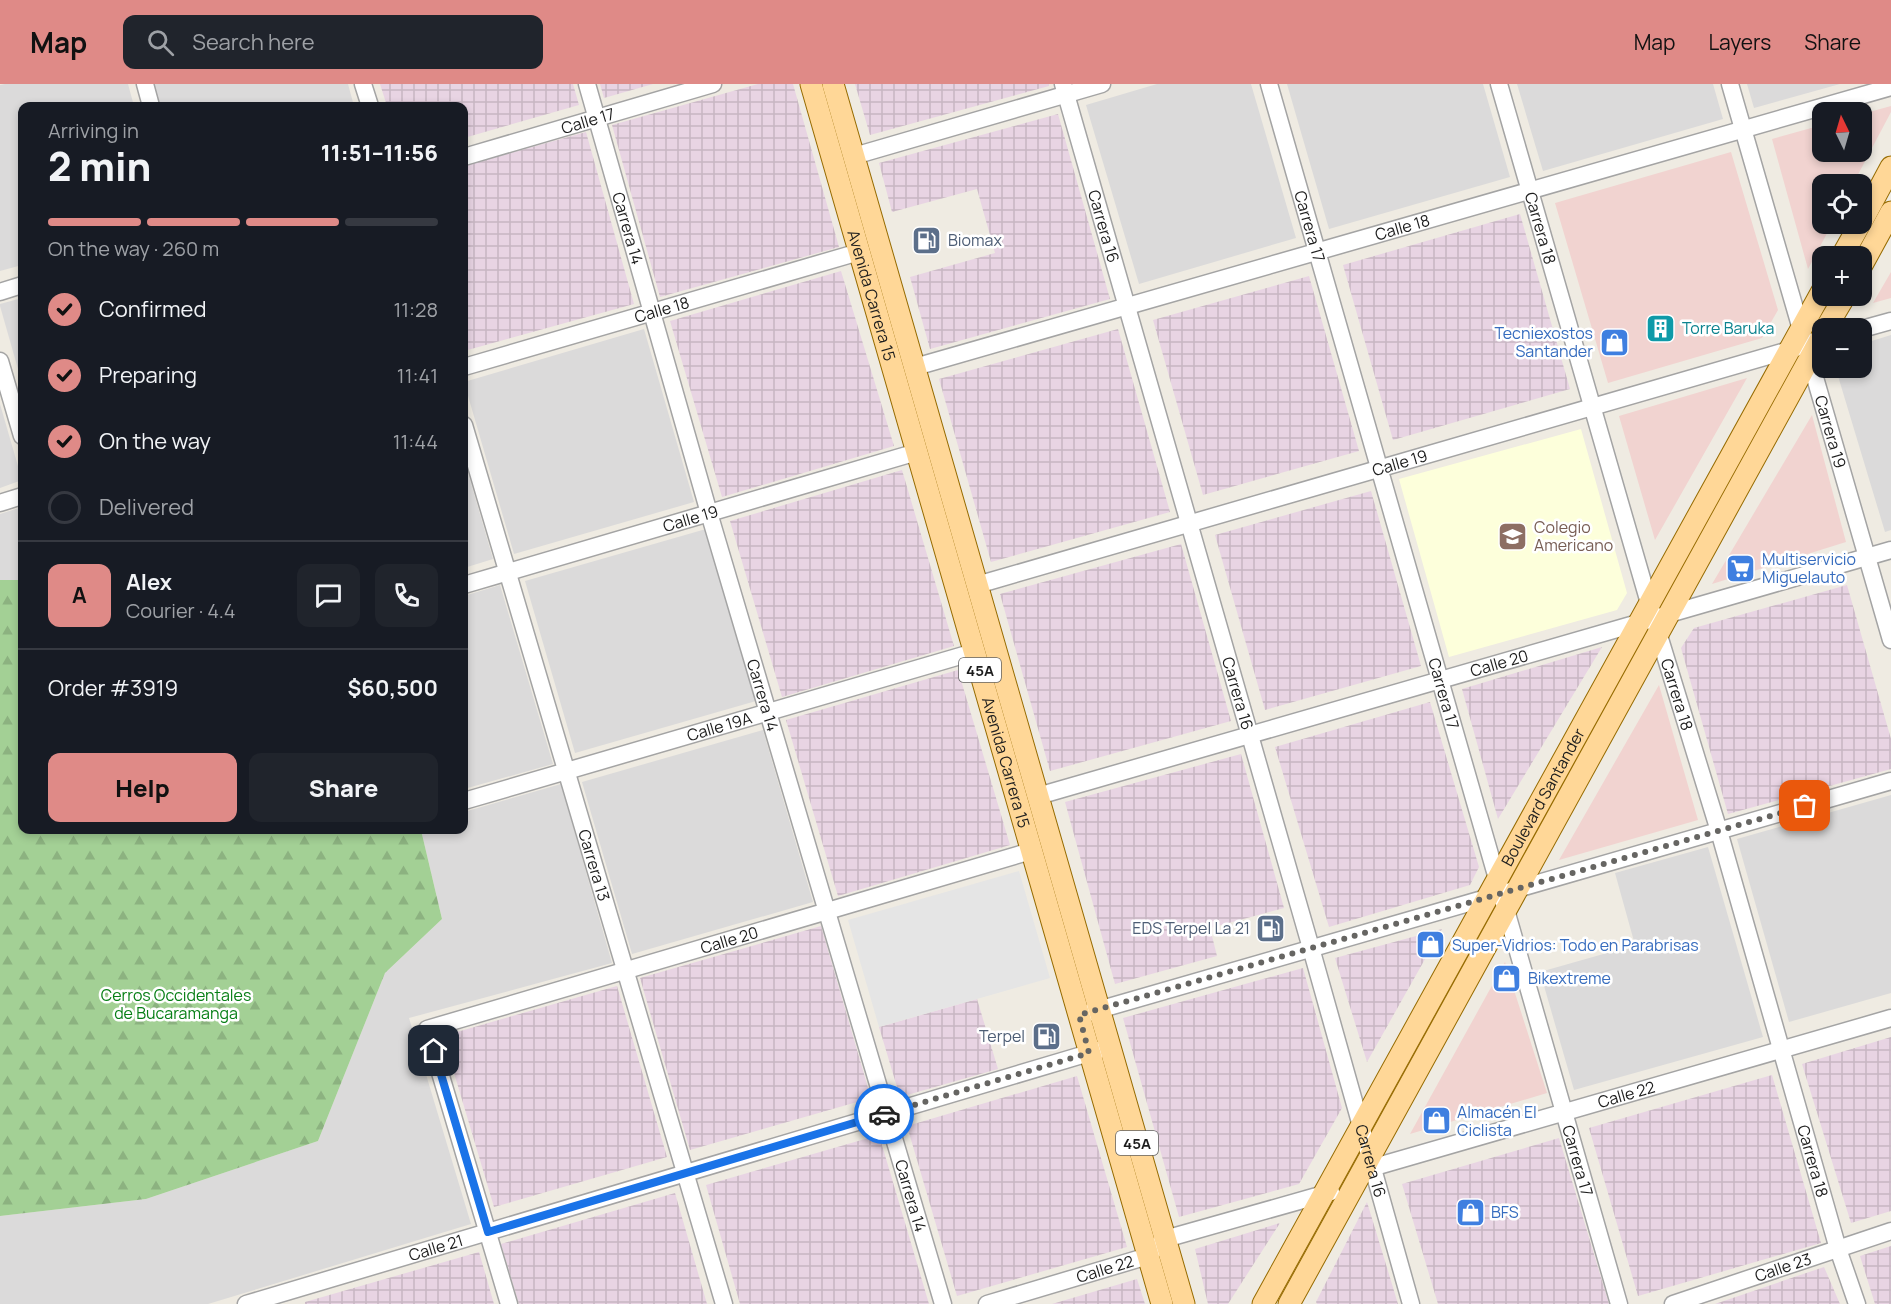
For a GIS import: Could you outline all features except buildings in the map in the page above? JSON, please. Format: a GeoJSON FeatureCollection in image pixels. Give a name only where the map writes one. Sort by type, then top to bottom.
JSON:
{"type":"FeatureCollection","features":[{"type":"Feature","properties":{"kind":"main road","name":"Avenida Carrera 15"},"geometry":{"type":"LineString","coordinates":[[811,84],[1031,851],[1089,1012]]}},
{"type":"Feature","properties":{"kind":"main road","name":"Avenida Carrera 15"},"geometry":{"type":"LineString","coordinates":[[833,84],[1038,796],[1089,1012],[1165,1239],[1184,1304]]}},
{"type":"Feature","properties":{"kind":"main road"},"geometry":{"type":"LineString","coordinates":[[1872,202],[1891,167]]}},
{"type":"Feature","properties":{"kind":"main road"},"geometry":{"type":"LineString","coordinates":[[1872,247],[1891,212]]}},
{"type":"Feature","properties":{"kind":"main road","name":"Boulevard Santander"},"geometry":{"type":"LineString","coordinates":[[1263,1304],[1361,1127],[1502,894],[1654,618],[1812,341]]}},
{"type":"Feature","properties":{"kind":"main road","name":"Boulevard Santander"},"geometry":{"type":"LineString","coordinates":[[1289,1304],[1365,1170],[1502,894]]}},
{"type":"Feature","properties":{"kind":"main road","name":"Avenida Carrera 15"},"geometry":{"type":"LineString","coordinates":[[1100,1050],[1148,1256],[1162,1304]]}},
{"type":"Feature","properties":{"kind":"street"},"geometry":{"type":"LineString","coordinates":[[145,84],[151,102]]}},
{"type":"Feature","properties":{"kind":"street"},"geometry":{"type":"LineString","coordinates":[[363,84],[369,102]]}},
{"type":"Feature","properties":{"kind":"street","name":"Carrera 14"},"geometry":{"type":"LineString","coordinates":[[587,84],[709,513],[943,1304]]}},
{"type":"Feature","properties":{"kind":"street","name":"Calle 17"},"geometry":{"type":"LineString","coordinates":[[468,156],[713,84]]}},
{"type":"Feature","properties":{"kind":"street"},"geometry":{"type":"LineString","coordinates":[[854,156],[1065,89],[1102,84]]}},
{"type":"Feature","properties":{"kind":"street","name":"Carrera 17"},"geometry":{"type":"LineString","coordinates":[[1269,84],[1619,1304]]}},
{"type":"Feature","properties":{"kind":"street","name":"Carrera 18"},"geometry":{"type":"LineString","coordinates":[[1498,84],[1591,407],[1719,831],[1838,1249],[1857,1304]]}},
{"type":"Feature","properties":{"kind":"street","name":"Carrera 19"},"geometry":{"type":"LineString","coordinates":[[1730,84],[1812,341]]}},
{"type":"Feature","properties":{"kind":"street","name":"Calle 18"},"geometry":{"type":"LineString","coordinates":[[915,367],[1891,87]]}},
{"type":"Feature","properties":{"kind":"street","name":"Carrera 16"},"geometry":{"type":"LineString","coordinates":[[1065,89],[1361,1127],[1365,1170],[1411,1304]]}},
{"type":"Feature","properties":{"kind":"street","name":"Calle 18"},"geometry":{"type":"LineString","coordinates":[[468,367],[859,252]]}},
{"type":"Feature","properties":{"kind":"street"},"geometry":{"type":"LineString","coordinates":[[0,292],[18,286]]}},
{"type":"Feature","properties":{"kind":"street"},"geometry":{"type":"LineString","coordinates":[[1872,326],[1891,321]]}},
{"type":"Feature","properties":{"kind":"street","name":"Calle 19"},"geometry":{"type":"LineString","coordinates":[[977,585],[1812,341]]}},
{"type":"Feature","properties":{"kind":"street"},"geometry":{"type":"LineString","coordinates":[[0,361],[18,422]]}},
{"type":"Feature","properties":{"kind":"street","name":"Carrera 19"},"geometry":{"type":"LineString","coordinates":[[1821,378],[1867,557],[1891,640]]}},
{"type":"Feature","properties":{"kind":"street","name":"Carrera 13"},"geometry":{"type":"LineString","coordinates":[[468,439],[724,1304]]}},
{"type":"Feature","properties":{"kind":"street","name":"Calle 19"},"geometry":{"type":"LineString","coordinates":[[468,584],[917,452]]}},
{"type":"Feature","properties":{"kind":"street"},"geometry":{"type":"LineString","coordinates":[[0,503],[18,497]]}},
{"type":"Feature","properties":{"kind":"street","name":"Calle 20"},"geometry":{"type":"LineString","coordinates":[[1038,796],[1891,550]]}},
{"type":"Feature","properties":{"kind":"street","name":"Calle 19A"},"geometry":{"type":"LineString","coordinates":[[468,800],[974,652]]}},
{"type":"Feature","properties":{"kind":"street"},"geometry":{"type":"LineString","coordinates":[[1089,1012],[1891,781]]}},
{"type":"Feature","properties":{"kind":"street","name":"Calle 20"},"geometry":{"type":"LineString","coordinates":[[488,1232],[427,1029],[1031,851]]}},
{"type":"Feature","properties":{"kind":"street","name":"Calle 22"},"geometry":{"type":"LineString","coordinates":[[987,1304],[1148,1256],[1165,1239],[1324,1194],[1365,1170],[1891,1018]]}},
{"type":"Feature","properties":{"kind":"street","name":"Calle 21"},"geometry":{"type":"LineString","coordinates":[[246,1304],[287,1298],[488,1232],[1100,1050]]}},
{"type":"Feature","properties":{"kind":"street","name":"Calle 23"},"geometry":{"type":"LineString","coordinates":[[1673,1304],[1891,1231]]}},
{"type":"Feature","properties":{"kind":"street"},"geometry":{"type":"LineString","coordinates":[[488,1232],[509,1304]]}},
{"type":"Feature","properties":{"kind":"shaded area"},"geometry":{"type":"Polygon","coordinates":[[[128,84],[133,102],[18,102],[18,266],[0,271],[0,85],[128,84]]]}},
{"type":"Feature","properties":{"kind":"shaded area"},"geometry":{"type":"Polygon","coordinates":[[[153,84],[348,84],[353,102],[158,102],[153,84]]]}},
{"type":"Feature","properties":{"kind":"shaded area"},"geometry":{"type":"Polygon","coordinates":[[[380,84],[573,84],[579,105],[468,137],[468,102],[386,102],[380,84]]]}},
{"type":"Feature","properties":{"kind":"shaded area"},"geometry":{"type":"Polygon","coordinates":[[[600,84],[653,84],[604,98],[600,84]]]}},
{"type":"Feature","properties":{"kind":"shaded area"},"geometry":{"type":"Polygon","coordinates":[[[758,84],[793,84],[839,247],[660,297],[612,125],[758,84]]]}},
{"type":"Feature","properties":{"kind":"shaded area"},"geometry":{"type":"Polygon","coordinates":[[[855,84],[1049,84],[1049,86],[870,135],[855,84]]]}},
{"type":"Feature","properties":{"kind":"shaded area"},"geometry":{"type":"Polygon","coordinates":[[[1157,84],[1251,84],[1296,238],[1139,284],[1086,105],[1157,84]]]}},
{"type":"Feature","properties":{"kind":"shaded area"},"geometry":{"type":"Polygon","coordinates":[[[1287,84],[1483,84],[1510,177],[1329,229],[1287,84]]]}},
{"type":"Feature","properties":{"kind":"shaded area"},"geometry":{"type":"Polygon","coordinates":[[[1517,84],[1713,84],[1723,119],[1543,171],[1517,84]]]}},
{"type":"Feature","properties":{"kind":"shaded area"},"geometry":{"type":"Polygon","coordinates":[[[1747,84],[1840,84],[1754,108],[1747,84]]]}},
{"type":"Feature","properties":{"kind":"shaded area"},"geometry":{"type":"Polygon","coordinates":[[[1891,106],[1891,112],[1872,148],[1872,111],[1891,106]]]}},
{"type":"Feature","properties":{"kind":"shaded area"},"geometry":{"type":"Polygon","coordinates":[[[1058,114],[1110,299],[930,349],[910,277],[995,253],[977,189],[892,212],[879,163],[1058,114]]]}},
{"type":"Feature","properties":{"kind":"shaded area"},"geometry":{"type":"Polygon","coordinates":[[[1812,128],[1812,162],[1865,162],[1858,174],[1812,174],[1812,234],[1827,234],[1820,246],[1812,246],[1812,262],[1808,269],[1772,139],[1812,128]]]}},
{"type":"Feature","properties":{"kind":"shaded area"},"geometry":{"type":"Polygon","coordinates":[[[586,132],[634,304],[468,350],[468,165],[586,132]]]}},
{"type":"Feature","properties":{"kind":"shaded area"},"geometry":{"type":"Polygon","coordinates":[[[1731,152],[1778,310],[1762,338],[1608,383],[1555,203],[1731,152]]]}},
{"type":"Feature","properties":{"kind":"shaded area"},"geometry":{"type":"Polygon","coordinates":[[[1520,214],[1570,389],[1393,440],[1343,265],[1520,214]]]}},
{"type":"Feature","properties":{"kind":"shaded area"},"geometry":{"type":"Polygon","coordinates":[[[841,271],[894,446],[722,497],[670,321],[841,271]]]}},
{"type":"Feature","properties":{"kind":"shaded area"},"geometry":{"type":"Polygon","coordinates":[[[1891,272],[1891,298],[1873,303],[1891,272]]]}},
{"type":"Feature","properties":{"kind":"shaded area"},"geometry":{"type":"Polygon","coordinates":[[[1309,276],[1359,451],[1203,495],[1153,320],[1309,276]]]}},
{"type":"Feature","properties":{"kind":"shaded area"},"geometry":{"type":"Polygon","coordinates":[[[18,299],[18,369],[0,306],[0,304],[18,299]]]}},
{"type":"Feature","properties":{"kind":"shaded area"},"geometry":{"type":"Polygon","coordinates":[[[644,329],[694,502],[514,554],[468,396],[468,381],[644,329]]]}},
{"type":"Feature","properties":{"kind":"shaded area"},"geometry":{"type":"Polygon","coordinates":[[[1118,329],[1170,512],[991,562],[939,379],[1118,329]]]}},
{"type":"Feature","properties":{"kind":"shaded area"},"geometry":{"type":"Polygon","coordinates":[[[1891,335],[1891,530],[1885,532],[1839,378],[1872,378],[1872,341],[1891,335]]]}},
{"type":"Feature","properties":{"kind":"shaded area"},"geometry":{"type":"Polygon","coordinates":[[[1747,378],[1655,540],[1619,416],[1747,378]]]}},
{"type":"Feature","properties":{"kind":"shaded area"},"geometry":{"type":"Polygon","coordinates":[[[0,404],[18,466],[18,481],[0,488],[0,404]]]}},
{"type":"Feature","properties":{"kind":"shaded area"},"geometry":{"type":"Polygon","coordinates":[[[1812,415],[1846,542],[1712,584],[1812,415]]]}},
{"type":"Feature","properties":{"kind":"shaded area","name":"Colegio Americano"},"geometry":{"type":"Polygon","coordinates":[[[1581,429],[1627,593],[1617,610],[1449,657],[1399,479],[1581,429]]]}},
{"type":"Feature","properties":{"kind":"shaded area"},"geometry":{"type":"Polygon","coordinates":[[[902,470],[954,646],[782,697],[730,521],[902,470]]]}},
{"type":"Feature","properties":{"kind":"shaded area"},"geometry":{"type":"Polygon","coordinates":[[[468,473],[493,559],[468,567],[468,473]]]}},
{"type":"Feature","properties":{"kind":"shaded area"},"geometry":{"type":"Polygon","coordinates":[[[1371,491],[1421,666],[1265,710],[1215,535],[1371,491]]]}},
{"type":"Feature","properties":{"kind":"shaded area"},"geometry":{"type":"Polygon","coordinates":[[[18,508],[18,580],[0,580],[0,514],[18,508]]]}},
{"type":"Feature","properties":{"kind":"shaded area"},"geometry":{"type":"Polygon","coordinates":[[[706,529],[756,701],[575,753],[525,581],[706,529]]]}},
{"type":"Feature","properties":{"kind":"shaded area"},"geometry":{"type":"Polygon","coordinates":[[[1181,544],[1231,721],[1050,771],[1000,594],[1181,544]]]}},
{"type":"Feature","properties":{"kind":"shaded area"},"geometry":{"type":"Polygon","coordinates":[[[500,585],[553,764],[468,788],[468,595],[500,585]]]}},
{"type":"Feature","properties":{"kind":"shaded area"},"geometry":{"type":"Polygon","coordinates":[[[1847,585],[1891,739],[1891,769],[1728,814],[1681,648],[1694,628],[1847,585]]]}},
{"type":"Feature","properties":{"kind":"shaded area"},"geometry":{"type":"Polygon","coordinates":[[[1602,647],[1498,819],[1462,689],[1602,647]]]}},
{"type":"Feature","properties":{"kind":"shaded area"},"geometry":{"type":"Polygon","coordinates":[[[958,670],[1010,845],[838,896],[786,720],[958,670]]]}},
{"type":"Feature","properties":{"kind":"shaded area"},"geometry":{"type":"Polygon","coordinates":[[[1659,685],[1698,820],[1559,860],[1659,685]]]}},
{"type":"Feature","properties":{"kind":"shaded area"},"geometry":{"type":"Polygon","coordinates":[[[1430,702],[1479,867],[1470,885],[1329,927],[1275,747],[1430,702]]]}},
{"type":"Feature","properties":{"kind":"shaded area"},"geometry":{"type":"Polygon","coordinates":[[[763,730],[813,902],[632,954],[582,782],[763,730]]]}},
{"type":"Feature","properties":{"kind":"shaded area"},"geometry":{"type":"Polygon","coordinates":[[[1241,754],[1284,908],[1210,928],[1217,956],[1115,984],[1065,802],[1241,754]]]}},
{"type":"Feature","properties":{"kind":"shaded area"},"geometry":{"type":"Polygon","coordinates":[[[561,784],[612,963],[409,1018],[471,1224],[208,1304],[0,1304],[0,1216],[146,1199],[318,1141],[385,973],[442,919],[422,834],[468,834],[468,811],[561,784]]]}},
{"type":"Feature","properties":{"kind":"shaded area"},"geometry":{"type":"Polygon","coordinates":[[[1891,795],[1891,993],[1789,1022],[1737,839],[1891,795]]]}},
{"type":"Feature","properties":{"kind":"shaded area"},"geometry":{"type":"Polygon","coordinates":[[[1708,847],[1763,1037],[1574,1090],[1540,972],[1635,945],[1615,873],[1708,847]]]}},
{"type":"Feature","properties":{"kind":"shaded area"},"geometry":{"type":"Polygon","coordinates":[[[1019,871],[1050,978],[879,1027],[848,920],[1019,871]]]}},
{"type":"Feature","properties":{"kind":"shaded area"},"geometry":{"type":"Polygon","coordinates":[[[821,926],[871,1098],[690,1150],[640,978],[821,926]]]}},
{"type":"Feature","properties":{"kind":"shaded area"},"geometry":{"type":"Polygon","coordinates":[[[1442,929],[1367,1062],[1335,958],[1442,929]]]}},
{"type":"Feature","properties":{"kind":"shaded area"},"geometry":{"type":"Polygon","coordinates":[[[1505,962],[1547,1093],[1410,1134],[1505,962]]]}},
{"type":"Feature","properties":{"kind":"shaded area"},"geometry":{"type":"Polygon","coordinates":[[[1303,968],[1342,1108],[1299,1184],[1179,1217],[1123,1018],[1303,968]]]}},
{"type":"Feature","properties":{"kind":"shaded area"},"geometry":{"type":"Polygon","coordinates":[[[617,986],[667,1157],[494,1207],[443,1036],[617,986]]]}},
{"type":"Feature","properties":{"kind":"shaded area"},"geometry":{"type":"Polygon","coordinates":[[[977,999],[998,1069],[900,1097],[879,1027],[977,999]]]}},
{"type":"Feature","properties":{"kind":"shaded area"},"geometry":{"type":"Polygon","coordinates":[[[1891,1037],[1891,1211],[1851,1223],[1802,1064],[1891,1037]]]}},
{"type":"Feature","properties":{"kind":"shaded area"},"geometry":{"type":"Polygon","coordinates":[[[1772,1075],[1821,1243],[1638,1296],[1589,1128],[1772,1075]]]}},
{"type":"Feature","properties":{"kind":"shaded area"},"geometry":{"type":"Polygon","coordinates":[[[1077,1076],[1127,1247],[957,1296],[907,1126],[1077,1076]]]}},
{"type":"Feature","properties":{"kind":"shaded area"},"geometry":{"type":"Polygon","coordinates":[[[879,1135],[929,1304],[740,1304],[706,1185],[879,1135]]]}},
{"type":"Feature","properties":{"kind":"shaded area"},"geometry":{"type":"Polygon","coordinates":[[[1559,1138],[1609,1304],[1438,1304],[1402,1184],[1559,1138]]]}},
{"type":"Feature","properties":{"kind":"shaded area"},"geometry":{"type":"Polygon","coordinates":[[[675,1193],[707,1304],[519,1304],[501,1244],[675,1193]]]}},
{"type":"Feature","properties":{"kind":"shaded area"},"geometry":{"type":"Polygon","coordinates":[[[1367,1202],[1398,1304],[1317,1304],[1316,1302],[1367,1202]]]}},
{"type":"Feature","properties":{"kind":"shaded area"},"geometry":{"type":"Polygon","coordinates":[[[1280,1223],[1228,1304],[1208,1304],[1195,1249],[1280,1223]]]}},
{"type":"Feature","properties":{"kind":"shaded area"},"geometry":{"type":"Polygon","coordinates":[[[1891,1246],[1891,1304],[1875,1304],[1860,1256],[1891,1246]]]}},
{"type":"Feature","properties":{"kind":"shaded area"},"geometry":{"type":"Polygon","coordinates":[[[479,1252],[494,1304],[305,1304],[305,1302],[479,1252]]]}},
{"type":"Feature","properties":{"kind":"shaded area"},"geometry":{"type":"Polygon","coordinates":[[[1824,1267],[1840,1304],[1715,1304],[1824,1267]]]}},
{"type":"Feature","properties":{"kind":"shaded area"},"geometry":{"type":"Polygon","coordinates":[[[1137,1279],[1145,1304],[1052,1304],[1137,1279]]]}},
{"type":"Feature","properties":{"kind":"green space","name":"Cerros Occidentales de Bucaramanga"},"geometry":{"type":"Polygon","coordinates":[[[0,580],[18,580],[18,834],[422,834],[442,919],[385,973],[318,1141],[146,1199],[0,1216],[0,580]]]}},
{"type":"Feature","properties":{"kind":"way so far"},"geometry":{"type":"LineString","coordinates":[[884,1114],[1089,1053],[1079,1015],[1805,806]]}},
{"type":"Feature","properties":{"kind":"place","name":"Biomax"},"geometry":{"type":"Point","coordinates":[927,240]}},
{"type":"Feature","properties":{"kind":"place","name":"Torre Baruka"},"geometry":{"type":"Point","coordinates":[1661,328]}},
{"type":"Feature","properties":{"kind":"place","name":"Tecniexostos Santander"},"geometry":{"type":"Point","coordinates":[1614,342]}},
{"type":"Feature","properties":{"kind":"place","name":"Colegio Americano"},"geometry":{"type":"Point","coordinates":[1513,536]}},
{"type":"Feature","properties":{"kind":"place","name":"Multiservicio Miguelauto"},"geometry":{"type":"Point","coordinates":[1741,568]}},
{"type":"Feature","properties":{"kind":"place","name":"EDS Terpel La 21"},"geometry":{"type":"Point","coordinates":[1271,928]}},
{"type":"Feature","properties":{"kind":"place","name":"Super-Vidrios: Todo en Parabrisas"},"geometry":{"type":"Point","coordinates":[1431,945]}},
{"type":"Feature","properties":{"kind":"place","name":"Bikextreme"},"geometry":{"type":"Point","coordinates":[1507,978]}},
{"type":"Feature","properties":{"kind":"place","name":"Terpel"},"geometry":{"type":"Point","coordinates":[1046,1036]}},
{"type":"Feature","properties":{"kind":"place","name":"Almacén El Ciclista"},"geometry":{"type":"Point","coordinates":[1436,1121]}},
{"type":"Feature","properties":{"kind":"place","name":"BFS"},"geometry":{"type":"Point","coordinates":[1470,1212]}},
{"type":"Feature","properties":{"kind":"route"},"geometry":{"type":"LineString","coordinates":[[434,1051],[488,1232],[884,1114]]}}]}
